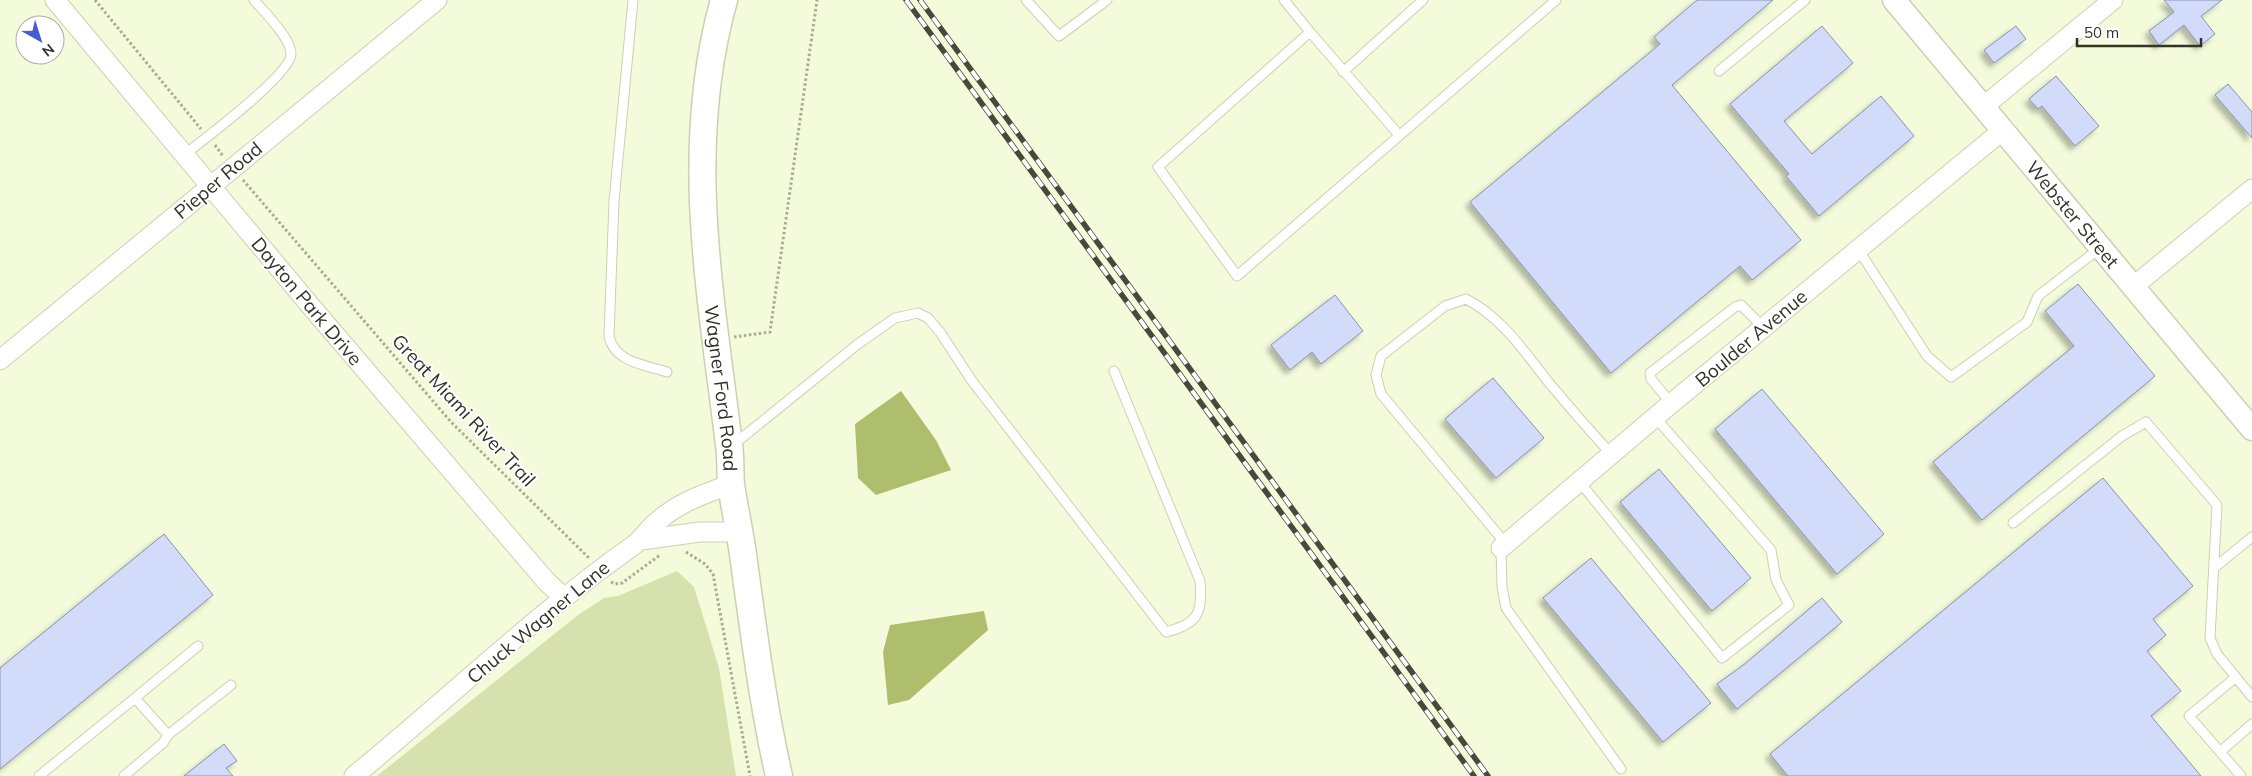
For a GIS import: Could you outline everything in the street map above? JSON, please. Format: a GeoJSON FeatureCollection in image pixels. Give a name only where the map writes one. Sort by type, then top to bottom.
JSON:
{"type":"FeatureCollection","features":[{"type":"Feature","properties":{"kind":"main road","name":"Wagner Ford Road"},"geometry":{"type":"LineString","coordinates":[[724,0],[711,58],[701,144],[701,205],[729,448],[731,484],[740,532],[758,666],[779,776]]}},
{"type":"Feature","properties":{"kind":"street","name":"Dayton Park Drive"},"geometry":{"type":"LineString","coordinates":[[55,0],[210,186],[539,573],[564,598]]}},
{"type":"Feature","properties":{"kind":"street","name":"Pieper Road"},"geometry":{"type":"LineString","coordinates":[[0,360],[437,0]]}},
{"type":"Feature","properties":{"kind":"street","name":"Webster Street"},"geometry":{"type":"LineString","coordinates":[[1894,0],[2252,429]]}},
{"type":"Feature","properties":{"kind":"street"},"geometry":{"type":"LineString","coordinates":[[1983,107],[2113,0]]}},
{"type":"Feature","properties":{"kind":"street","name":"Boulder Avenue"},"geometry":{"type":"LineString","coordinates":[[1503,546],[1655,417],[2002,130]]}},
{"type":"Feature","properties":{"kind":"street"},"geometry":{"type":"LineString","coordinates":[[2134,286],[2252,188]]}},
{"type":"Feature","properties":{"kind":"street","name":"Chuck Wagner Lane"},"geometry":{"type":"LineString","coordinates":[[354,776],[564,598],[600,569],[641,540],[656,522],[676,507],[697,496],[731,484]]}},
{"type":"Feature","properties":{"kind":"street"},"geometry":{"type":"LineString","coordinates":[[641,540],[700,532],[740,532]]}},
{"type":"Feature","properties":{"kind":"lane"},"geometry":{"type":"LineString","coordinates":[[184,155],[269,85],[288,65],[292,53],[285,37],[254,0]]}},
{"type":"Feature","properties":{"kind":"lane"},"geometry":{"type":"LineString","coordinates":[[632,0],[614,201],[609,336],[611,346],[628,360],[667,372]]}},
{"type":"Feature","properties":{"kind":"lane"},"geometry":{"type":"LineString","coordinates":[[1026,0],[1059,36],[1108,0]]}},
{"type":"Feature","properties":{"kind":"lane"},"geometry":{"type":"LineString","coordinates":[[1284,0],[1343,72],[1399,135]]}},
{"type":"Feature","properties":{"kind":"lane"},"geometry":{"type":"LineString","coordinates":[[1343,72],[1423,0]]}},
{"type":"Feature","properties":{"kind":"lane"},"geometry":{"type":"LineString","coordinates":[[1310,32],[1158,167],[1237,276],[1556,0]]}},
{"type":"Feature","properties":{"kind":"lane"},"geometry":{"type":"LineString","coordinates":[[1719,71],[1805,0]]}},
{"type":"Feature","properties":{"kind":"lane"},"geometry":{"type":"LineString","coordinates":[[1858,249],[1927,356],[1951,377],[2028,322],[2038,296],[2101,247]]}},
{"type":"Feature","properties":{"kind":"lane"},"geometry":{"type":"LineString","coordinates":[[1611,454],[1575,414],[1501,323],[1484,308],[1466,299],[1445,306],[1381,356],[1376,375],[1381,394],[1503,546],[1502,587],[1506,608],[1621,769]]}},
{"type":"Feature","properties":{"kind":"lane"},"geometry":{"type":"LineString","coordinates":[[1671,404],[1651,379],[1650,373],[1735,307],[1741,305],[1763,327]]}},
{"type":"Feature","properties":{"kind":"lane"},"geometry":{"type":"LineString","coordinates":[[729,448],[888,323],[895,318],[918,313],[928,318],[940,332],[972,381],[1166,632],[1182,628],[1194,620],[1201,598],[1200,581],[1114,371]]}},
{"type":"Feature","properties":{"kind":"lane"},"geometry":{"type":"LineString","coordinates":[[1579,482],[1722,658],[1789,605],[1776,580],[1771,550],[1655,417]]}},
{"type":"Feature","properties":{"kind":"lane"},"geometry":{"type":"LineString","coordinates":[[2013,523],[2122,436],[2146,422],[2217,505],[2210,638],[2216,654],[2252,698]]}},
{"type":"Feature","properties":{"kind":"lane"},"geometry":{"type":"LineString","coordinates":[[2214,568],[2252,537]]}},
{"type":"Feature","properties":{"kind":"lane"},"geometry":{"type":"LineString","coordinates":[[40,776],[198,646]]}},
{"type":"Feature","properties":{"kind":"lane"},"geometry":{"type":"LineString","coordinates":[[2235,678],[2189,716],[2240,776]]}},
{"type":"Feature","properties":{"kind":"lane"},"geometry":{"type":"LineString","coordinates":[[124,776],[163,743],[168,735],[231,685]]}},
{"type":"Feature","properties":{"kind":"lane"},"geometry":{"type":"LineString","coordinates":[[135,698],[168,735]]}},
{"type":"Feature","properties":{"kind":"lane"},"geometry":{"type":"LineString","coordinates":[[2220,752],[2252,724]]}},
{"type":"Feature","properties":{"kind":"path","name":"Great Miami River Trail"},"geometry":{"type":"LineString","coordinates":[[95,0],[233,168],[451,422],[612,582],[616,584],[622,583],[660,555],[669,552]]}},
{"type":"Feature","properties":{"kind":"path"},"geometry":{"type":"LineString","coordinates":[[715,339],[770,332],[816,0]]}},
{"type":"Feature","properties":{"kind":"path"},"geometry":{"type":"LineString","coordinates":[[682,551],[700,559],[713,574],[750,776]]}},
{"type":"Feature","properties":{"kind":"shaded area"},"geometry":{"type":"Polygon","coordinates":[[[901,391],[936,440],[951,470],[876,495],[858,478],[855,424],[901,391]]]}},
{"type":"Feature","properties":{"kind":"shaded area"},"geometry":{"type":"Polygon","coordinates":[[[677,571],[694,587],[719,668],[736,776],[377,776],[578,615],[604,598],[618,596],[677,571]]]}},
{"type":"Feature","properties":{"kind":"shaded area"},"geometry":{"type":"Polygon","coordinates":[[[984,611],[988,630],[909,700],[888,705],[883,652],[890,625],[984,611]]]}},
{"type":"Feature","properties":{"kind":"building"},"geometry":{"type":"Polygon","coordinates":[[[1697,0],[1773,0],[1672,85],[1801,240],[1752,280],[1740,266],[1611,373],[1470,202],[1660,44],[1654,37],[1697,0]]]}},
{"type":"Feature","properties":{"kind":"building"},"geometry":{"type":"Polygon","coordinates":[[[2164,0],[2222,0],[2201,16],[2215,34],[2200,46],[2184,25],[2159,45],[2149,31],[2174,12],[2164,0]]]}},
{"type":"Feature","properties":{"kind":"building"},"geometry":{"type":"Polygon","coordinates":[[[1822,26],[1853,63],[1784,121],[1812,154],[1881,96],[1914,136],[1819,216],[1786,176],[1789,174],[1730,104],[1822,26]]]}},
{"type":"Feature","properties":{"kind":"building"},"geometry":{"type":"Polygon","coordinates":[[[2016,26],[2026,39],[1994,63],[1984,50],[2016,26]]]}},
{"type":"Feature","properties":{"kind":"building"},"geometry":{"type":"Polygon","coordinates":[[[2056,76],[2099,126],[2075,146],[2042,106],[2038,109],[2029,99],[2056,76]]]}},
{"type":"Feature","properties":{"kind":"building"},"geometry":{"type":"Polygon","coordinates":[[[2228,84],[2252,112],[2252,138],[2215,95],[2228,84]]]}},
{"type":"Feature","properties":{"kind":"building"},"geometry":{"type":"Polygon","coordinates":[[[2078,284],[2155,376],[1982,520],[1933,462],[2074,346],[2045,311],[2078,284]]]}},
{"type":"Feature","properties":{"kind":"building"},"geometry":{"type":"Polygon","coordinates":[[[1335,295],[1363,331],[1321,364],[1312,352],[1290,370],[1271,345],[1335,295]]]}},
{"type":"Feature","properties":{"kind":"building"},"geometry":{"type":"Polygon","coordinates":[[[1493,378],[1544,438],[1496,478],[1445,419],[1493,378]]]}},
{"type":"Feature","properties":{"kind":"building"},"geometry":{"type":"Polygon","coordinates":[[[1762,389],[1884,534],[1837,574],[1715,429],[1762,389]]]}},
{"type":"Feature","properties":{"kind":"building"},"geometry":{"type":"Polygon","coordinates":[[[1659,469],[1751,578],[1712,611],[1620,502],[1659,469]]]}},
{"type":"Feature","properties":{"kind":"building"},"geometry":{"type":"Polygon","coordinates":[[[2103,478],[2193,586],[2153,619],[2166,635],[2147,651],[2181,691],[2151,716],[2201,776],[1788,776],[1770,754],[2103,478]]]}},
{"type":"Feature","properties":{"kind":"building"},"geometry":{"type":"Polygon","coordinates":[[[164,534],[213,595],[0,769],[0,668],[164,534]]]}},
{"type":"Feature","properties":{"kind":"building"},"geometry":{"type":"Polygon","coordinates":[[[1591,558],[1711,703],[1663,742],[1543,598],[1591,558]]]}},
{"type":"Feature","properties":{"kind":"building"},"geometry":{"type":"Polygon","coordinates":[[[1822,598],[1842,622],[1737,709],[1717,684],[1746,663],[1822,598]]]}},
{"type":"Feature","properties":{"kind":"building"},"geometry":{"type":"Polygon","coordinates":[[[224,744],[237,761],[226,768],[233,776],[184,776],[224,744]]]}},
{"type":"Feature","properties":{"kind":"railway"},"geometry":{"type":"LineString","coordinates":[[906,0],[1474,776]]}},
{"type":"Feature","properties":{"kind":"railway"},"geometry":{"type":"LineString","coordinates":[[920,0],[1488,776]]}}]}
